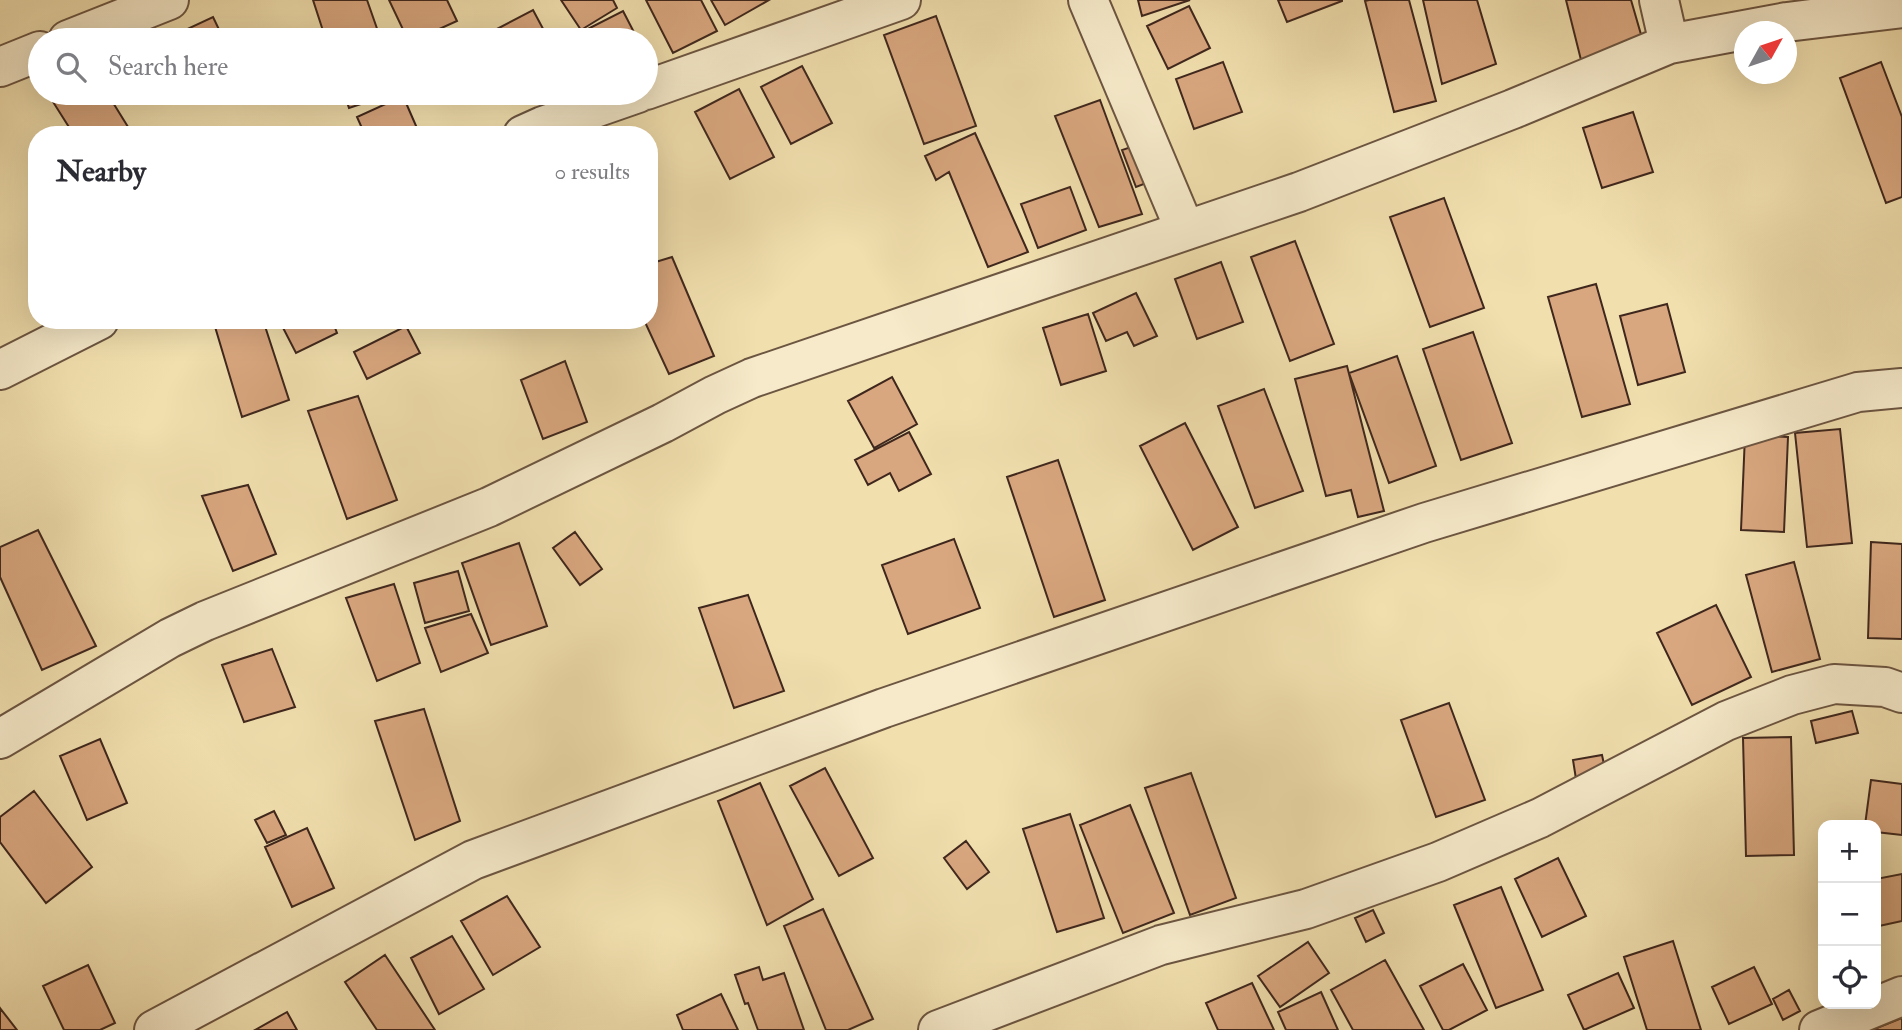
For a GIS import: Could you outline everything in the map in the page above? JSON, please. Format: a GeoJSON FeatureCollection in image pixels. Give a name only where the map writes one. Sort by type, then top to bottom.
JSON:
{"type":"FeatureCollection","features":[{"type":"Feature","properties":{"kind":"street"},"geometry":{"type":"LineString","coordinates":[[98,28],[169,0]]}},
{"type":"Feature","properties":{"kind":"street"},"geometry":{"type":"LineString","coordinates":[[658,86],[901,0]]}},
{"type":"Feature","properties":{"kind":"street"},"geometry":{"type":"LineString","coordinates":[[1088,0],[1185,230]]}},
{"type":"Feature","properties":{"kind":"street"},"geometry":{"type":"LineString","coordinates":[[1659,0],[1668,44]]}},
{"type":"Feature","properties":{"kind":"street"},"geometry":{"type":"LineString","coordinates":[[0,739],[140,655],[205,621],[489,507],[751,378],[1299,192],[1513,109],[1668,44],[1787,22],[1902,8]]}},
{"type":"Feature","properties":{"kind":"street"},"geometry":{"type":"LineString","coordinates":[[0,67],[28,56]]}},
{"type":"Feature","properties":{"kind":"street"},"geometry":{"type":"LineString","coordinates":[[543,126],[603,105]]}},
{"type":"Feature","properties":{"kind":"street"},"geometry":{"type":"LineString","coordinates":[[0,370],[81,329]]}},
{"type":"Feature","properties":{"kind":"street"},"geometry":{"type":"LineString","coordinates":[[154,1030],[473,860],[845,722],[1424,523],[1858,392],[1902,388]]}},
{"type":"Feature","properties":{"kind":"street"},"geometry":{"type":"LineString","coordinates":[[939,1030],[1161,945],[1306,909],[1438,862],[1540,818],[1726,722],[1792,695],[1834,684],[1885,687],[1902,693]]}},
{"type":"Feature","properties":{"kind":"street"},"geometry":{"type":"LineString","coordinates":[[1819,1030],[1902,996]]}},
{"type":"Feature","properties":{"kind":"building"},"geometry":{"type":"Polygon","coordinates":[[[313,0],[367,0],[377,28],[322,28],[313,0]]]}},
{"type":"Feature","properties":{"kind":"building"},"geometry":{"type":"Polygon","coordinates":[[[389,0],[447,0],[457,21],[442,28],[402,28],[389,0]]]}},
{"type":"Feature","properties":{"kind":"building"},"geometry":{"type":"Polygon","coordinates":[[[561,0],[613,0],[617,8],[584,28],[580,28],[561,0]]]}},
{"type":"Feature","properties":{"kind":"building"},"geometry":{"type":"Polygon","coordinates":[[[646,0],[701,0],[717,31],[673,53],[646,0]]]}},
{"type":"Feature","properties":{"kind":"building"},"geometry":{"type":"Polygon","coordinates":[[[711,0],[769,0],[725,25],[711,0]]]}},
{"type":"Feature","properties":{"kind":"building"},"geometry":{"type":"Polygon","coordinates":[[[1138,0],[1190,0],[1142,16],[1138,0]]]}},
{"type":"Feature","properties":{"kind":"building"},"geometry":{"type":"Polygon","coordinates":[[[1278,0],[1342,0],[1342,1],[1287,22],[1278,0]]]}},
{"type":"Feature","properties":{"kind":"building"},"geometry":{"type":"Polygon","coordinates":[[[1409,0],[1436,101],[1394,112],[1365,1],[1409,0]]]}},
{"type":"Feature","properties":{"kind":"building"},"geometry":{"type":"Polygon","coordinates":[[[1423,0],[1477,0],[1496,64],[1442,84],[1423,0]]]}},
{"type":"Feature","properties":{"kind":"building"},"geometry":{"type":"Polygon","coordinates":[[[1566,0],[1631,0],[1642,38],[1581,60],[1566,0]]]}},
{"type":"Feature","properties":{"kind":"building"},"geometry":{"type":"Polygon","coordinates":[[[1189,6],[1210,48],[1168,69],[1147,26],[1189,6]]]}},
{"type":"Feature","properties":{"kind":"building"},"geometry":{"type":"Polygon","coordinates":[[[533,10],[543,28],[499,28],[533,10]]]}},
{"type":"Feature","properties":{"kind":"building"},"geometry":{"type":"Polygon","coordinates":[[[623,11],[632,28],[590,28],[623,11]]]}},
{"type":"Feature","properties":{"kind":"building"},"geometry":{"type":"Polygon","coordinates":[[[936,16],[976,126],[924,144],[884,35],[936,16]]]}},
{"type":"Feature","properties":{"kind":"building"},"geometry":{"type":"Polygon","coordinates":[[[213,17],[218,28],[189,28],[213,17]]]}},
{"type":"Feature","properties":{"kind":"building"},"geometry":{"type":"Polygon","coordinates":[[[1223,62],[1242,112],[1194,129],[1176,79],[1223,62]]]}},
{"type":"Feature","properties":{"kind":"building"},"geometry":{"type":"Polygon","coordinates":[[[1881,62],[1902,117],[1902,197],[1886,203],[1840,78],[1881,62]]]}},
{"type":"Feature","properties":{"kind":"building"},"geometry":{"type":"Polygon","coordinates":[[[802,66],[832,123],[791,144],[761,87],[802,66]]]}},
{"type":"Feature","properties":{"kind":"building"},"geometry":{"type":"Polygon","coordinates":[[[739,89],[774,157],[730,179],[695,112],[739,89]]]}},
{"type":"Feature","properties":{"kind":"building"},"geometry":{"type":"Polygon","coordinates":[[[1100,100],[1142,214],[1099,227],[1055,116],[1100,100]]]}},
{"type":"Feature","properties":{"kind":"building"},"geometry":{"type":"Polygon","coordinates":[[[55,105],[114,105],[127,126],[68,126],[55,105]]]}},
{"type":"Feature","properties":{"kind":"building"},"geometry":{"type":"Polygon","coordinates":[[[383,105],[407,105],[416,126],[361,126],[357,117],[383,105]]]}},
{"type":"Feature","properties":{"kind":"building"},"geometry":{"type":"Polygon","coordinates":[[[1633,112],[1653,172],[1602,188],[1583,128],[1633,112]]]}},
{"type":"Feature","properties":{"kind":"building"},"geometry":{"type":"Polygon","coordinates":[[[975,133],[1028,252],[988,267],[949,172],[936,180],[925,156],[975,133]]]}},
{"type":"Feature","properties":{"kind":"building"},"geometry":{"type":"Polygon","coordinates":[[[1143,143],[1157,179],[1136,187],[1122,150],[1143,143]]]}},
{"type":"Feature","properties":{"kind":"building"},"geometry":{"type":"Polygon","coordinates":[[[1070,187],[1086,230],[1038,248],[1021,204],[1070,187]]]}},
{"type":"Feature","properties":{"kind":"building"},"geometry":{"type":"Polygon","coordinates":[[[1444,198],[1484,308],[1430,327],[1390,217],[1444,198]]]}},
{"type":"Feature","properties":{"kind":"building"},"geometry":{"type":"Polygon","coordinates":[[[1295,241],[1334,344],[1290,361],[1251,257],[1295,241]]]}},
{"type":"Feature","properties":{"kind":"building"},"geometry":{"type":"Polygon","coordinates":[[[672,257],[714,356],[669,374],[648,329],[658,329],[658,261],[672,257]]]}},
{"type":"Feature","properties":{"kind":"building"},"geometry":{"type":"Polygon","coordinates":[[[1221,262],[1243,322],[1197,339],[1175,279],[1221,262]]]}},
{"type":"Feature","properties":{"kind":"building"},"geometry":{"type":"Polygon","coordinates":[[[1596,284],[1630,404],[1582,417],[1548,297],[1596,284]]]}},
{"type":"Feature","properties":{"kind":"building"},"geometry":{"type":"Polygon","coordinates":[[[1136,293],[1157,336],[1134,346],[1127,332],[1106,341],[1093,313],[1136,293]]]}},
{"type":"Feature","properties":{"kind":"building"},"geometry":{"type":"Polygon","coordinates":[[[1667,304],[1685,372],[1638,385],[1620,316],[1667,304]]]}},
{"type":"Feature","properties":{"kind":"building"},"geometry":{"type":"Polygon","coordinates":[[[1088,314],[1106,371],[1061,385],[1043,328],[1088,314]]]}},
{"type":"Feature","properties":{"kind":"building"},"geometry":{"type":"Polygon","coordinates":[[[216,329],[266,329],[289,400],[242,417],[216,329]]]}},
{"type":"Feature","properties":{"kind":"building"},"geometry":{"type":"Polygon","coordinates":[[[284,329],[335,329],[337,333],[296,353],[284,329]]]}},
{"type":"Feature","properties":{"kind":"building"},"geometry":{"type":"Polygon","coordinates":[[[400,329],[408,329],[420,353],[367,379],[354,352],[400,329]]]}},
{"type":"Feature","properties":{"kind":"building"},"geometry":{"type":"Polygon","coordinates":[[[1473,332],[1512,443],[1461,460],[1423,349],[1473,332]]]}},
{"type":"Feature","properties":{"kind":"building"},"geometry":{"type":"Polygon","coordinates":[[[1397,356],[1436,466],[1389,483],[1349,373],[1397,356]]]}},
{"type":"Feature","properties":{"kind":"building"},"geometry":{"type":"Polygon","coordinates":[[[565,361],[587,422],[543,439],[521,380],[565,361]]]}},
{"type":"Feature","properties":{"kind":"building"},"geometry":{"type":"Polygon","coordinates":[[[1347,366],[1384,511],[1358,517],[1351,490],[1326,496],[1295,379],[1347,366]]]}},
{"type":"Feature","properties":{"kind":"building"},"geometry":{"type":"Polygon","coordinates":[[[892,377],[917,424],[874,448],[848,401],[892,377]]]}},
{"type":"Feature","properties":{"kind":"building"},"geometry":{"type":"Polygon","coordinates":[[[1264,389],[1303,491],[1255,508],[1218,406],[1264,389]]]}},
{"type":"Feature","properties":{"kind":"building"},"geometry":{"type":"Polygon","coordinates":[[[358,396],[397,500],[347,519],[308,411],[358,396]]]}},
{"type":"Feature","properties":{"kind":"building"},"geometry":{"type":"Polygon","coordinates":[[[1185,423],[1238,527],[1193,550],[1140,446],[1185,423]]]}},
{"type":"Feature","properties":{"kind":"building"},"geometry":{"type":"Polygon","coordinates":[[[1840,429],[1852,543],[1807,547],[1795,433],[1840,429]]]}},
{"type":"Feature","properties":{"kind":"building"},"geometry":{"type":"Polygon","coordinates":[[[909,432],[931,474],[899,491],[890,473],[868,485],[855,460],[909,432]]]}},
{"type":"Feature","properties":{"kind":"building"},"geometry":{"type":"Polygon","coordinates":[[[1745,435],[1788,437],[1784,532],[1741,530],[1745,435]]]}},
{"type":"Feature","properties":{"kind":"building"},"geometry":{"type":"Polygon","coordinates":[[[1058,460],[1105,600],[1054,617],[1007,477],[1058,460]]]}},
{"type":"Feature","properties":{"kind":"building"},"geometry":{"type":"Polygon","coordinates":[[[248,485],[276,554],[233,571],[202,496],[248,485]]]}},
{"type":"Feature","properties":{"kind":"building"},"geometry":{"type":"Polygon","coordinates":[[[38,530],[96,646],[42,670],[0,577],[0,547],[38,530]]]}},
{"type":"Feature","properties":{"kind":"building"},"geometry":{"type":"Polygon","coordinates":[[[575,532],[602,569],[580,585],[553,548],[575,532]]]}},
{"type":"Feature","properties":{"kind":"building"},"geometry":{"type":"Polygon","coordinates":[[[954,539],[980,608],[908,634],[882,565],[954,539]]]}},
{"type":"Feature","properties":{"kind":"building"},"geometry":{"type":"Polygon","coordinates":[[[1871,542],[1902,544],[1902,639],[1868,638],[1871,542]]]}},
{"type":"Feature","properties":{"kind":"building"},"geometry":{"type":"Polygon","coordinates":[[[519,543],[547,626],[491,645],[462,563],[519,543]]]}},
{"type":"Feature","properties":{"kind":"building"},"geometry":{"type":"Polygon","coordinates":[[[1794,562],[1820,659],[1772,672],[1746,575],[1794,562]]]}},
{"type":"Feature","properties":{"kind":"building"},"geometry":{"type":"Polygon","coordinates":[[[458,571],[469,611],[425,623],[414,583],[458,571]]]}},
{"type":"Feature","properties":{"kind":"building"},"geometry":{"type":"Polygon","coordinates":[[[394,584],[420,663],[377,681],[346,598],[394,584]]]}},
{"type":"Feature","properties":{"kind":"building"},"geometry":{"type":"Polygon","coordinates":[[[748,595],[784,691],[734,708],[699,608],[748,595]]]}},
{"type":"Feature","properties":{"kind":"building"},"geometry":{"type":"Polygon","coordinates":[[[1716,605],[1751,677],[1692,705],[1657,633],[1716,605]]]}},
{"type":"Feature","properties":{"kind":"building"},"geometry":{"type":"Polygon","coordinates":[[[471,614],[488,653],[441,672],[425,628],[471,614]]]}},
{"type":"Feature","properties":{"kind":"building"},"geometry":{"type":"Polygon","coordinates":[[[272,649],[295,707],[244,722],[222,665],[272,649]]]}},
{"type":"Feature","properties":{"kind":"building"},"geometry":{"type":"Polygon","coordinates":[[[1449,703],[1485,800],[1436,817],[1401,720],[1449,703]]]}},
{"type":"Feature","properties":{"kind":"building"},"geometry":{"type":"Polygon","coordinates":[[[424,709],[460,821],[415,840],[375,721],[424,709]]]}},
{"type":"Feature","properties":{"kind":"building"},"geometry":{"type":"Polygon","coordinates":[[[1852,711],[1858,733],[1816,743],[1811,721],[1852,711]]]}},
{"type":"Feature","properties":{"kind":"building"},"geometry":{"type":"Polygon","coordinates":[[[1791,737],[1794,855],[1746,856],[1743,738],[1791,737]]]}},
{"type":"Feature","properties":{"kind":"building"},"geometry":{"type":"Polygon","coordinates":[[[100,739],[127,803],[87,820],[60,756],[100,739]]]}},
{"type":"Feature","properties":{"kind":"building"},"geometry":{"type":"Polygon","coordinates":[[[1602,755],[1606,774],[1576,779],[1573,760],[1602,755]]]}},
{"type":"Feature","properties":{"kind":"building"},"geometry":{"type":"Polygon","coordinates":[[[825,768],[873,858],[839,876],[790,786],[825,768]]]}},
{"type":"Feature","properties":{"kind":"building"},"geometry":{"type":"Polygon","coordinates":[[[1191,773],[1236,898],[1190,915],[1145,788],[1191,773]]]}},
{"type":"Feature","properties":{"kind":"building"},"geometry":{"type":"Polygon","coordinates":[[[1871,780],[1902,784],[1902,835],[1881,833],[1881,820],[1866,820],[1871,780]]]}},
{"type":"Feature","properties":{"kind":"building"},"geometry":{"type":"Polygon","coordinates":[[[760,783],[813,899],[767,925],[718,801],[760,783]]]}},
{"type":"Feature","properties":{"kind":"building"},"geometry":{"type":"Polygon","coordinates":[[[34,791],[92,867],[46,903],[0,842],[0,817],[34,791]]]}},
{"type":"Feature","properties":{"kind":"building"},"geometry":{"type":"Polygon","coordinates":[[[1130,805],[1174,913],[1123,933],[1080,825],[1130,805]]]}},
{"type":"Feature","properties":{"kind":"building"},"geometry":{"type":"Polygon","coordinates":[[[274,811],[286,835],[267,843],[255,820],[274,811]]]}},
{"type":"Feature","properties":{"kind":"building"},"geometry":{"type":"Polygon","coordinates":[[[1070,814],[1104,918],[1057,932],[1023,829],[1070,814]]]}},
{"type":"Feature","properties":{"kind":"building"},"geometry":{"type":"Polygon","coordinates":[[[307,828],[334,888],[292,907],[265,847],[307,828]]]}},
{"type":"Feature","properties":{"kind":"building"},"geometry":{"type":"Polygon","coordinates":[[[966,841],[989,872],[967,889],[944,858],[966,841]]]}},
{"type":"Feature","properties":{"kind":"building"},"geometry":{"type":"Polygon","coordinates":[[[1558,858],[1586,916],[1542,937],[1515,879],[1558,858]]]}},
{"type":"Feature","properties":{"kind":"building"},"geometry":{"type":"Polygon","coordinates":[[[1902,874],[1902,921],[1881,926],[1881,878],[1902,874]]]}},
{"type":"Feature","properties":{"kind":"building"},"geometry":{"type":"Polygon","coordinates":[[[1501,887],[1543,990],[1496,1008],[1454,905],[1501,887]]]}},
{"type":"Feature","properties":{"kind":"building"},"geometry":{"type":"Polygon","coordinates":[[[507,896],[540,947],[493,975],[461,921],[507,896]]]}},
{"type":"Feature","properties":{"kind":"building"},"geometry":{"type":"Polygon","coordinates":[[[823,909],[873,1019],[848,1030],[826,1030],[784,926],[823,909]]]}},
{"type":"Feature","properties":{"kind":"building"},"geometry":{"type":"Polygon","coordinates":[[[1373,910],[1384,933],[1366,942],[1355,918],[1373,910]]]}},
{"type":"Feature","properties":{"kind":"building"},"geometry":{"type":"Polygon","coordinates":[[[452,936],[484,989],[439,1014],[411,958],[452,936]]]}},
{"type":"Feature","properties":{"kind":"building"},"geometry":{"type":"Polygon","coordinates":[[[1673,941],[1701,1030],[1647,1030],[1624,957],[1673,941]]]}},
{"type":"Feature","properties":{"kind":"building"},"geometry":{"type":"Polygon","coordinates":[[[1308,942],[1329,973],[1280,1007],[1258,976],[1308,942]]]}},
{"type":"Feature","properties":{"kind":"building"},"geometry":{"type":"Polygon","coordinates":[[[385,955],[435,1030],[377,1030],[345,982],[385,955]]]}},
{"type":"Feature","properties":{"kind":"building"},"geometry":{"type":"Polygon","coordinates":[[[1385,960],[1424,1030],[1353,1030],[1331,990],[1385,960]]]}},
{"type":"Feature","properties":{"kind":"building"},"geometry":{"type":"Polygon","coordinates":[[[1463,964],[1487,1010],[1449,1030],[1443,1030],[1420,986],[1463,964]]]}},
{"type":"Feature","properties":{"kind":"building"},"geometry":{"type":"Polygon","coordinates":[[[88,965],[115,1023],[100,1030],[64,1030],[43,986],[88,965]]]}},
{"type":"Feature","properties":{"kind":"building"},"geometry":{"type":"Polygon","coordinates":[[[759,967],[763,980],[784,973],[804,1030],[758,1030],[735,975],[759,967]]]}},
{"type":"Feature","properties":{"kind":"building"},"geometry":{"type":"Polygon","coordinates":[[[1754,967],[1772,1004],[1729,1024],[1712,987],[1754,967]]]}},
{"type":"Feature","properties":{"kind":"building"},"geometry":{"type":"Polygon","coordinates":[[[1618,973],[1634,1008],[1584,1030],[1568,995],[1618,973]]]}},
{"type":"Feature","properties":{"kind":"building"},"geometry":{"type":"Polygon","coordinates":[[[1252,983],[1274,1030],[1218,1030],[1206,1003],[1252,983]]]}},
{"type":"Feature","properties":{"kind":"building"},"geometry":{"type":"Polygon","coordinates":[[[1789,990],[1800,1011],[1783,1020],[1773,999],[1789,990]]]}},
{"type":"Feature","properties":{"kind":"building"},"geometry":{"type":"Polygon","coordinates":[[[1321,992],[1338,1030],[1286,1030],[1278,1012],[1321,992]]]}},
{"type":"Feature","properties":{"kind":"building"},"geometry":{"type":"Polygon","coordinates":[[[721,994],[738,1030],[683,1030],[677,1015],[721,994]]]}},
{"type":"Feature","properties":{"kind":"building"},"geometry":{"type":"Polygon","coordinates":[[[0,1008],[17,1030],[0,1030],[0,1008]]]}},
{"type":"Feature","properties":{"kind":"building"},"geometry":{"type":"Polygon","coordinates":[[[287,1012],[297,1030],[255,1030],[287,1012]]]}},
{"type":"Feature","properties":{"kind":"building"},"geometry":{"type":"Polygon","coordinates":[[[1902,1018],[1902,1030],[1872,1030],[1902,1018]]]}}]}
